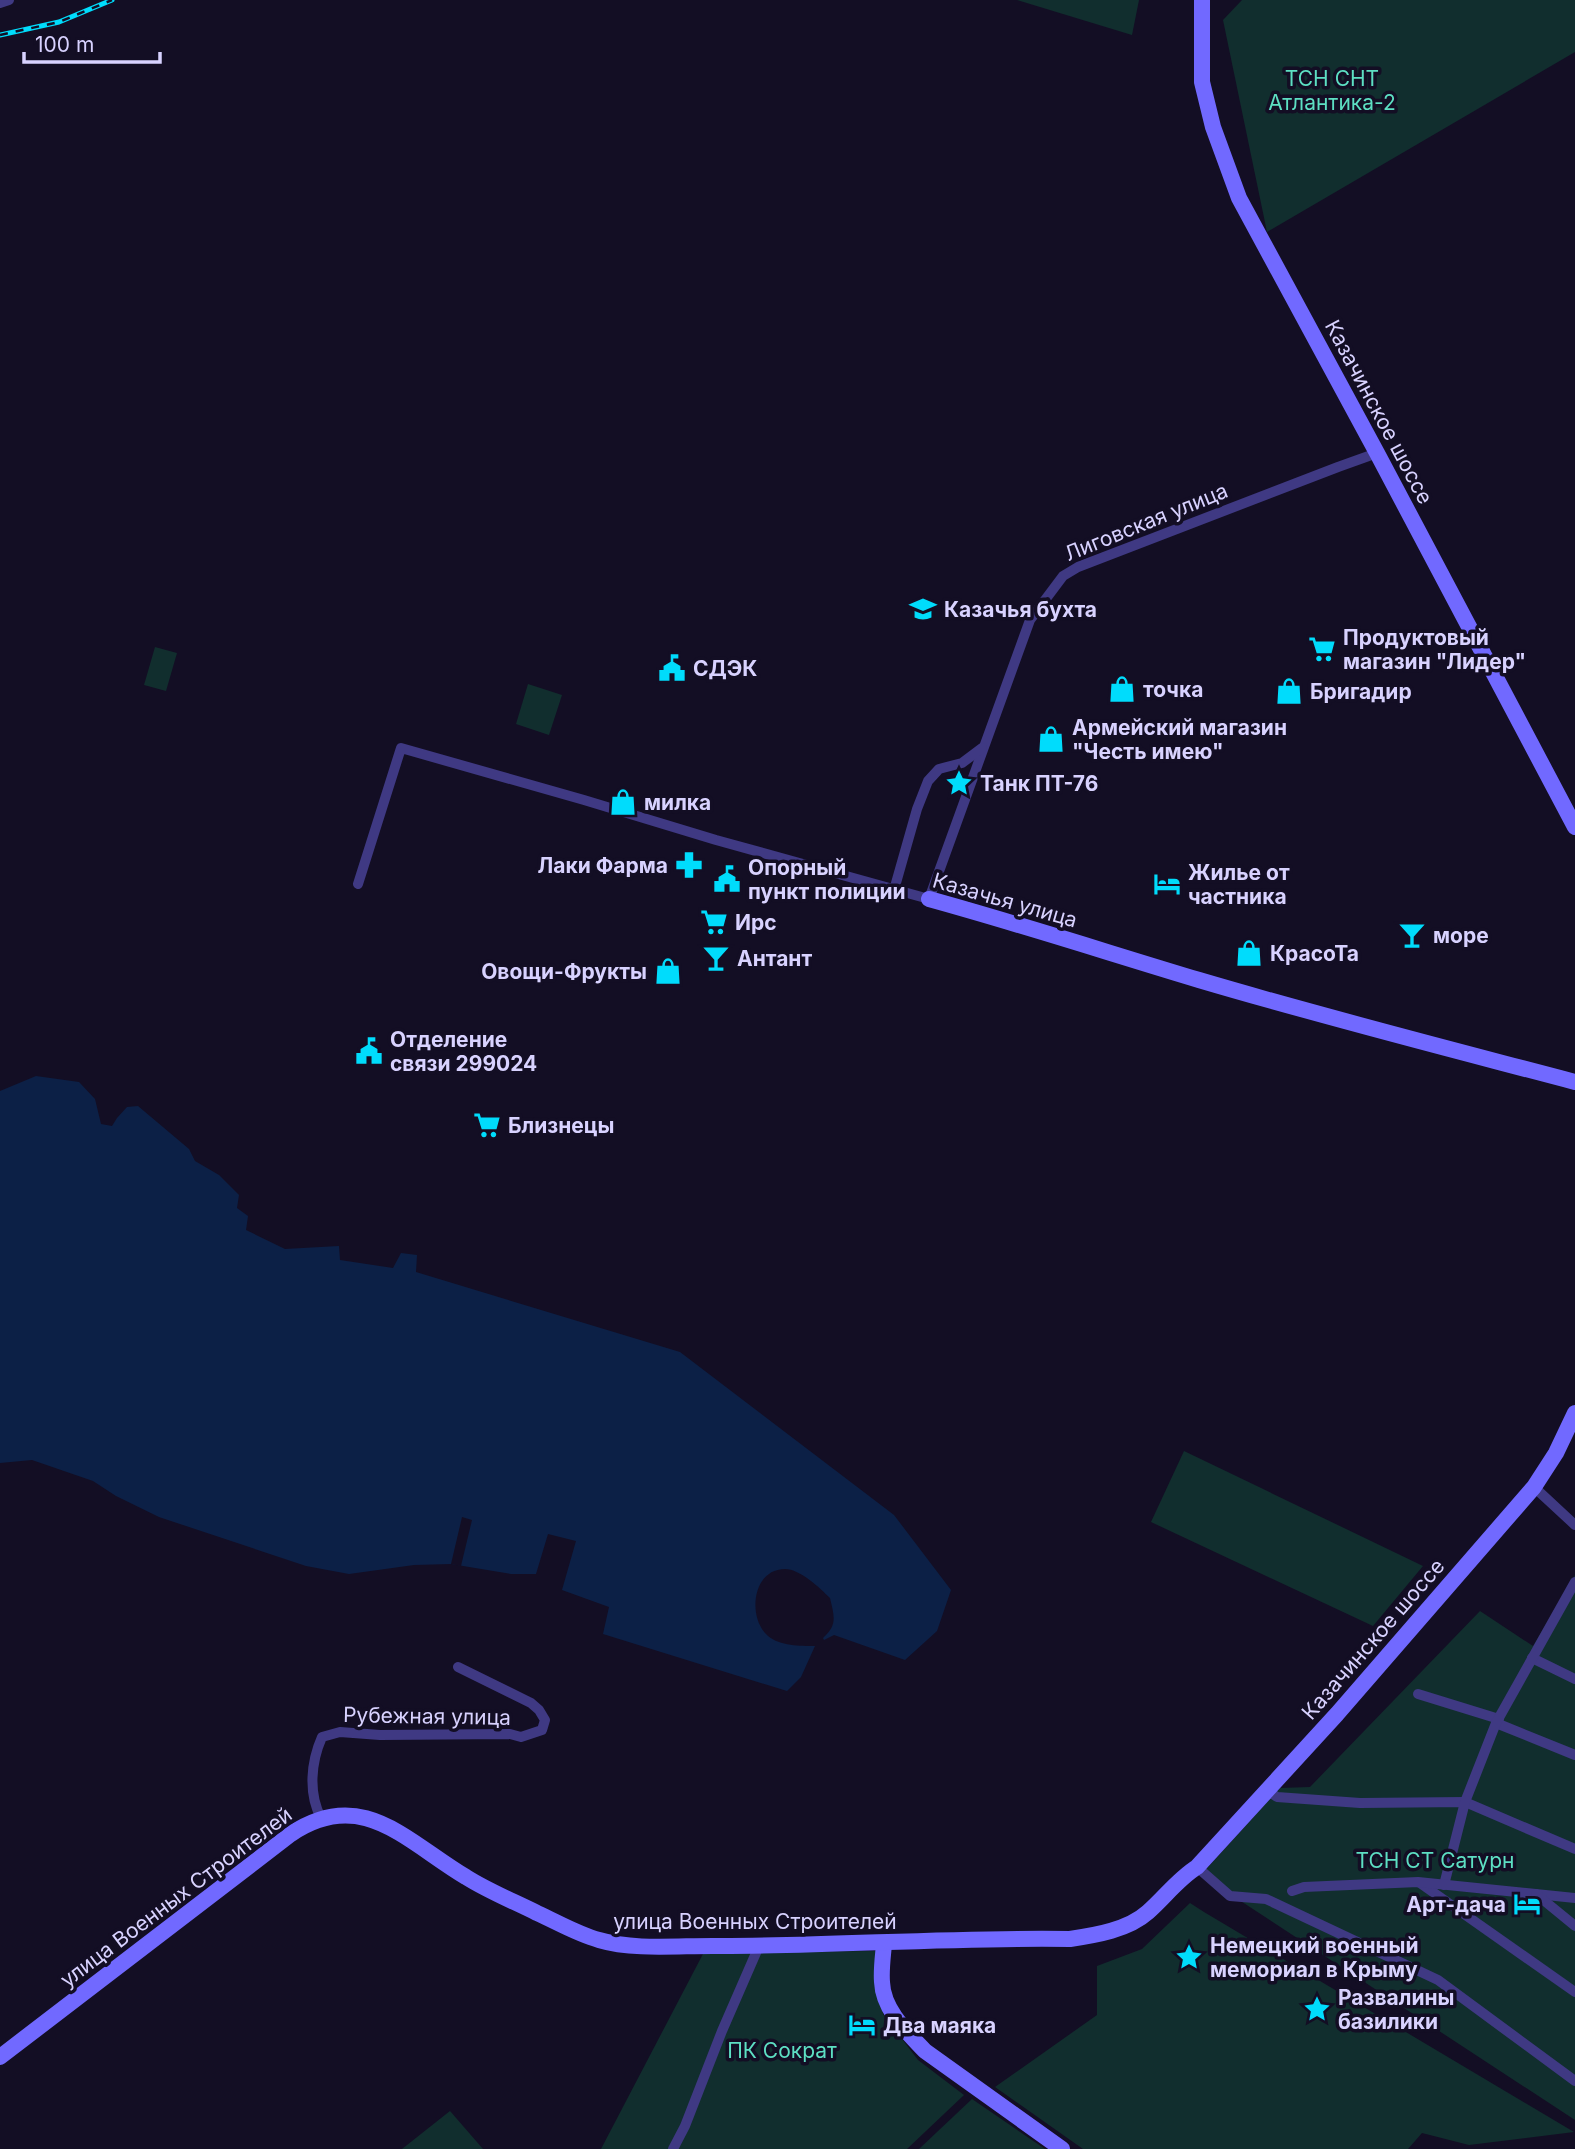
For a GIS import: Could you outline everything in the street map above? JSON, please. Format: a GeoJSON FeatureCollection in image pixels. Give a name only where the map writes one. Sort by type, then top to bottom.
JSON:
{"type":"FeatureCollection","features":[{"type":"Feature","properties":{"kind":"main road","name":"Казачинское шоссе"},"geometry":{"type":"LineString","coordinates":[[1202,0],[1202,82],[1224,161],[1239,198],[1575,827]]}},
{"type":"Feature","properties":{"kind":"main road","name":"Казачья улица"},"geometry":{"type":"LineString","coordinates":[[929,900],[1200,980],[1575,1082]]}},
{"type":"Feature","properties":{"kind":"main road","name":"Казачинское шоссе"},"geometry":{"type":"LineString","coordinates":[[1181,1877],[1198,1867],[1346,1704],[1534,1486],[1556,1453],[1575,1413]]}},
{"type":"Feature","properties":{"kind":"main road","name":"улица Военных Строителей"},"geometry":{"type":"LineString","coordinates":[[0,2057],[291,1834],[321,1818],[337,1815],[353,1815],[372,1820],[397,1831],[466,1877],[568,1928],[601,1941],[627,1945],[759,1946],[1070,1939],[1119,1928],[1145,1915],[1181,1877]]}},
{"type":"Feature","properties":{"kind":"main road"},"geometry":{"type":"LineString","coordinates":[[882,1984],[891,1958],[898,1950],[915,1943]]}},
{"type":"Feature","properties":{"kind":"main road"},"geometry":{"type":"LineString","coordinates":[[845,1944],[868,1952],[889,2008],[906,2032],[925,2051],[1062,2149]]}},
{"type":"Feature","properties":{"kind":"main road"},"geometry":{"type":"LineString","coordinates":[[882,1984],[884,1944]]}},
{"type":"Feature","properties":{"kind":"street"},"geometry":{"type":"LineString","coordinates":[[0,3],[9,0]]}},
{"type":"Feature","properties":{"kind":"street","name":"Лиговская улица"},"geometry":{"type":"LineString","coordinates":[[929,900],[1030,620],[1063,576],[1078,566],[1377,453]]}},
{"type":"Feature","properties":{"kind":"street","name":"Казачья улица"},"geometry":{"type":"LineString","coordinates":[[358,884],[401,748],[929,900]]}},
{"type":"Feature","properties":{"kind":"street"},"geometry":{"type":"LineString","coordinates":[[894,890],[917,809],[928,781],[939,769],[962,763],[982,748]]}},
{"type":"Feature","properties":{"kind":"street"},"geometry":{"type":"LineString","coordinates":[[1534,1486],[1575,1524]]}},
{"type":"Feature","properties":{"kind":"street"},"geometry":{"type":"LineString","coordinates":[[1444,1885],[1465,1802],[1497,1721],[1575,1582]]}},
{"type":"Feature","properties":{"kind":"street"},"geometry":{"type":"LineString","coordinates":[[1532,1658],[1575,1679]]}},
{"type":"Feature","properties":{"kind":"street","name":"Рубежная улица"},"geometry":{"type":"LineString","coordinates":[[321,1818],[312,1788],[317,1748],[322,1737],[340,1732],[380,1735],[510,1734],[521,1737],[542,1730],[545,1720],[540,1710],[531,1703],[458,1667]]}},
{"type":"Feature","properties":{"kind":"street"},"geometry":{"type":"LineString","coordinates":[[1418,1694],[1497,1721],[1575,1755]]}},
{"type":"Feature","properties":{"kind":"street"},"geometry":{"type":"LineString","coordinates":[[1267,1790],[1277,1797],[1360,1803],[1465,1802],[1575,1849]]}},
{"type":"Feature","properties":{"kind":"street"},"geometry":{"type":"LineString","coordinates":[[1198,1867],[1230,1896],[1266,1899],[1438,1980],[1575,2081]]}},
{"type":"Feature","properties":{"kind":"street"},"geometry":{"type":"LineString","coordinates":[[1418,1882],[1575,1992]]}},
{"type":"Feature","properties":{"kind":"street"},"geometry":{"type":"LineString","coordinates":[[1292,1891],[1304,1887],[1418,1882],[1575,1898]]}},
{"type":"Feature","properties":{"kind":"street"},"geometry":{"type":"LineString","coordinates":[[1536,1894],[1575,1926]]}},
{"type":"Feature","properties":{"kind":"street"},"geometry":{"type":"LineString","coordinates":[[673,2149],[759,1946]]}},
{"type":"Feature","properties":{"kind":"green space"},"geometry":{"type":"Polygon","coordinates":[[[1017,0],[1139,0],[1132,35],[1017,0]]]}},
{"type":"Feature","properties":{"kind":"green space","name":"ТСН СНТ Атлантика-2"},"geometry":{"type":"Polygon","coordinates":[[[1242,0],[1575,0],[1575,52],[1267,232],[1223,20],[1242,0]]]}},
{"type":"Feature","properties":{"kind":"green space"},"geometry":{"type":"Polygon","coordinates":[[[155,647],[177,653],[166,691],[144,685],[155,647]]]}},
{"type":"Feature","properties":{"kind":"green space"},"geometry":{"type":"Polygon","coordinates":[[[528,684],[562,695],[549,735],[516,724],[528,684]]]}},
{"type":"Feature","properties":{"kind":"green space"},"geometry":{"type":"Polygon","coordinates":[[[1184,1451],[1423,1566],[1373,1626],[1151,1522],[1184,1451]]]}},
{"type":"Feature","properties":{"kind":"green space","name":"ТСН СТ Сатурн"},"geometry":{"type":"Polygon","coordinates":[[[1575,1575],[1575,2120],[1201,1875],[1280,1788],[1310,1787],[1480,1611],[1533,1646],[1575,1575]]]}},
{"type":"Feature","properties":{"kind":"green space"},"geometry":{"type":"Polygon","coordinates":[[[1190,1903],[1574,2132],[1469,2145],[1422,2133],[1408,2149],[1083,2149],[995,2087],[1097,2015],[1097,1966],[1142,1949],[1190,1903]]]}},
{"type":"Feature","properties":{"kind":"green space","name":"ПК Сократ"},"geometry":{"type":"Polygon","coordinates":[[[878,1951],[876,1976],[883,2014],[918,2060],[964,2095],[907,2149],[601,2149],[704,1952],[878,1951]]]}},
{"type":"Feature","properties":{"kind":"green space"},"geometry":{"type":"Polygon","coordinates":[[[972,2099],[1045,2149],[919,2149],[972,2099]]]}},
{"type":"Feature","properties":{"kind":"green space"},"geometry":{"type":"Polygon","coordinates":[[[450,2111],[483,2149],[402,2149],[450,2111]]]}},
{"type":"Feature","properties":{"kind":"water"},"geometry":{"type":"Polygon","coordinates":[[[36,1076],[79,1082],[95,1099],[101,1124],[112,1126],[127,1107],[138,1106],[189,1149],[195,1161],[219,1175],[239,1195],[237,1208],[248,1216],[246,1230],[285,1249],[339,1246],[340,1260],[393,1268],[401,1253],[417,1255],[416,1272],[680,1352],[894,1515],[951,1590],[937,1631],[905,1660],[834,1635],[824,1640],[834,1620],[830,1598],[797,1572],[785,1569],[774,1571],[765,1577],[756,1596],[755,1607],[761,1628],[778,1642],[815,1646],[801,1677],[787,1691],[603,1634],[609,1607],[562,1590],[576,1541],[548,1534],[536,1574],[511,1574],[451,1564],[414,1565],[349,1574],[306,1566],[159,1517],[116,1496],[93,1481],[32,1460],[0,1463],[0,1091],[36,1076]]]}},
{"type":"Feature","properties":{"kind":"pier"},"geometry":{"type":"Polygon","coordinates":[[[462,1517],[472,1520],[461,1566],[451,1564],[462,1517]]]}},
{"type":"Feature","properties":{"kind":"railway"},"geometry":{"type":"LineString","coordinates":[[0,35],[59,22],[112,0]]}},
{"type":"Feature","properties":{"kind":"place","name":"Казачья бухта"},"geometry":{"type":"Point","coordinates":[923,609]}},
{"type":"Feature","properties":{"kind":"place","name":"Продуктовый магазин \"Лидер\""},"geometry":{"type":"Point","coordinates":[1322,649]}},
{"type":"Feature","properties":{"kind":"place","name":"СДЭК"},"geometry":{"type":"Point","coordinates":[672,668]}},
{"type":"Feature","properties":{"kind":"place","name":"точка"},"geometry":{"type":"Point","coordinates":[1122,689]}},
{"type":"Feature","properties":{"kind":"place","name":"Бригадир"},"geometry":{"type":"Point","coordinates":[1289,691]}},
{"type":"Feature","properties":{"kind":"place","name":"Армейский магазин \"Честь имею\""},"geometry":{"type":"Point","coordinates":[1051,739]}},
{"type":"Feature","properties":{"kind":"place","name":"Танк ПТ-76"},"geometry":{"type":"Point","coordinates":[959,783]}},
{"type":"Feature","properties":{"kind":"place","name":"милка"},"geometry":{"type":"Point","coordinates":[623,802]}},
{"type":"Feature","properties":{"kind":"place","name":"Лаки Фарма"},"geometry":{"type":"Point","coordinates":[689,865]}},
{"type":"Feature","properties":{"kind":"place","name":"Опорный пункт полиции"},"geometry":{"type":"Point","coordinates":[727,879]}},
{"type":"Feature","properties":{"kind":"place","name":"Жилье от частника"},"geometry":{"type":"Point","coordinates":[1167,884]}},
{"type":"Feature","properties":{"kind":"place","name":"Ирс"},"geometry":{"type":"Point","coordinates":[714,922]}},
{"type":"Feature","properties":{"kind":"place","name":"море"},"geometry":{"type":"Point","coordinates":[1412,935]}},
{"type":"Feature","properties":{"kind":"place","name":"КрасоТа"},"geometry":{"type":"Point","coordinates":[1249,953]}},
{"type":"Feature","properties":{"kind":"place","name":"Антант"},"geometry":{"type":"Point","coordinates":[716,958]}},
{"type":"Feature","properties":{"kind":"place","name":"Овощи-Фрукты"},"geometry":{"type":"Point","coordinates":[668,971]}},
{"type":"Feature","properties":{"kind":"place","name":"Отделение связи 299024"},"geometry":{"type":"Point","coordinates":[369,1051]}},
{"type":"Feature","properties":{"kind":"place","name":"Близнецы"},"geometry":{"type":"Point","coordinates":[487,1125]}},
{"type":"Feature","properties":{"kind":"place","name":"Арт-дача"},"geometry":{"type":"Point","coordinates":[1527,1904]}},
{"type":"Feature","properties":{"kind":"place","name":"Немецкий военный мемориал в Крыму"},"geometry":{"type":"Point","coordinates":[1189,1957]}},
{"type":"Feature","properties":{"kind":"place","name":"Развалины базилики"},"geometry":{"type":"Point","coordinates":[1317,2009]}},
{"type":"Feature","properties":{"kind":"place","name":"Два маяка"},"geometry":{"type":"Point","coordinates":[862,2025]}}]}
